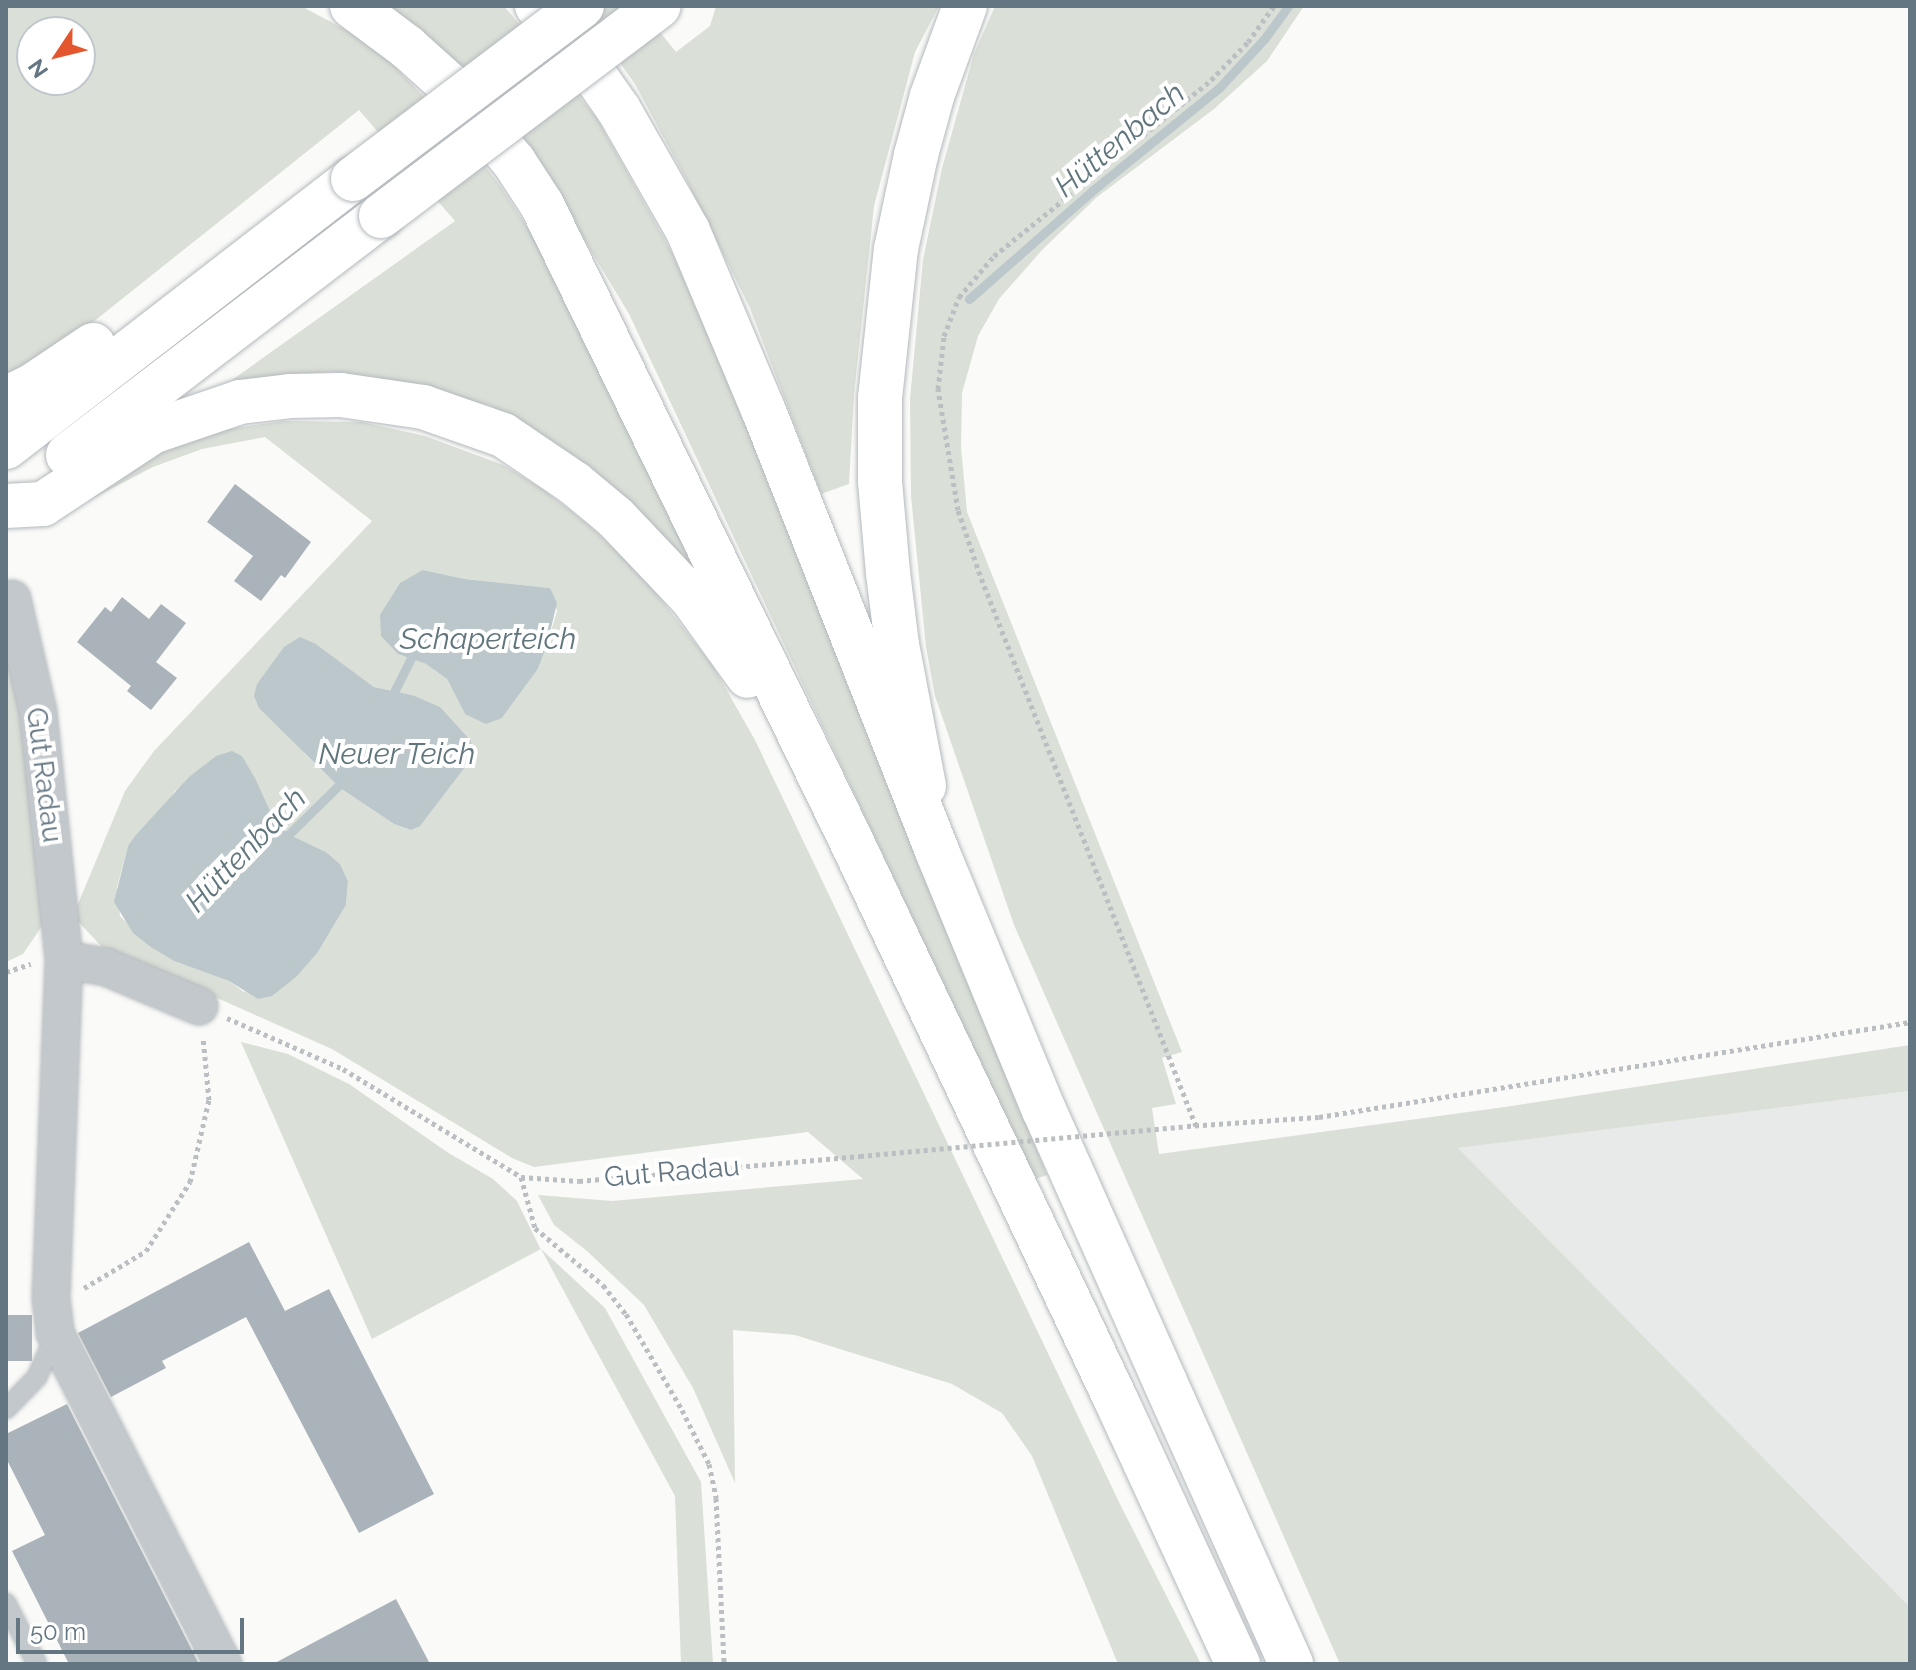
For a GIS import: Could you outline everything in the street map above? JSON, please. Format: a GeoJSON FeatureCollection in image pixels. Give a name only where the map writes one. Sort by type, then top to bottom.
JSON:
{"type":"FeatureCollection","features":[{"type":"Feature","properties":{"kind":"highway"},"geometry":{"type":"LineString","coordinates":[[352,6],[407,47],[447,83],[514,162],[542,205],[848,834],[1238,1664]]}},
{"type":"Feature","properties":{"kind":"highway"},"geometry":{"type":"LineString","coordinates":[[537,6],[572,43],[619,110],[688,231],[763,409],[937,851],[1044,1110],[1291,1664]]}},
{"type":"Feature","properties":{"kind":"highway"},"geometry":{"type":"LineString","coordinates":[[6,447],[582,6]]}},
{"type":"Feature","properties":{"kind":"highway"},"geometry":{"type":"LineString","coordinates":[[6,504],[659,6]]}},
{"type":"Feature","properties":{"kind":"highway"},"geometry":{"type":"LineString","coordinates":[[937,851],[905,692],[888,573],[880,481],[880,398],[896,249],[916,155],[932,96],[965,6]]}},
{"type":"Feature","properties":{"kind":"highway"},"geometry":{"type":"LineString","coordinates":[[6,399],[79,356],[154,298],[211,289]]}},
{"type":"Feature","properties":{"kind":"highway"},"geometry":{"type":"LineString","coordinates":[[6,504],[43,504],[152,432],[240,402],[290,396],[368,397],[466,419],[503,435],[543,459],[615,517],[660,564],[731,648],[848,834]]}},
{"type":"Feature","properties":{"kind":"street","name":"Gut Radau"},"geometry":{"type":"LineString","coordinates":[[6,603],[12,599],[38,712],[64,960],[51,1298],[55,1333],[223,1664]]}},
{"type":"Feature","properties":{"kind":"street"},"geometry":{"type":"LineString","coordinates":[[64,960],[106,967],[199,1006]]}},
{"type":"Feature","properties":{"kind":"lane"},"geometry":{"type":"LineString","coordinates":[[6,1409],[37,1377],[48,1357],[55,1333]]}},
{"type":"Feature","properties":{"kind":"lane"},"geometry":{"type":"LineString","coordinates":[[6,1603],[37,1664]]}},
{"type":"Feature","properties":{"kind":"path"},"geometry":{"type":"LineString","coordinates":[[1196,1126],[976,562],[958,510],[938,389],[944,336],[959,297],[994,256],[1211,80],[1248,42],[1274,6]]}},
{"type":"Feature","properties":{"kind":"path"},"geometry":{"type":"LineString","coordinates":[[51,1298],[92,1286],[146,1251],[190,1182],[209,1100],[199,1006]]}},
{"type":"Feature","properties":{"kind":"path","name":"Gut Radau"},"geometry":{"type":"LineString","coordinates":[[199,1006],[343,1069],[521,1177],[579,1181],[1187,1126],[1319,1117],[1910,1022]]}},
{"type":"Feature","properties":{"kind":"path"},"geometry":{"type":"LineString","coordinates":[[521,1177],[535,1228],[603,1285],[626,1314],[682,1410],[709,1464],[716,1498],[724,1664]]}},
{"type":"Feature","properties":{"kind":"shaded area"},"geometry":{"type":"Polygon","coordinates":[[[6,6],[301,6],[374,45],[455,129],[499,184],[535,239],[709,595],[549,446],[491,406],[334,372],[232,380],[455,221],[359,110],[53,354],[6,373],[6,6]]]}},
{"type":"Feature","properties":{"kind":"shaded area"},"geometry":{"type":"Polygon","coordinates":[[[391,6],[504,6],[596,117],[693,290],[1047,1175],[1035,1179],[629,314],[537,161],[440,50],[391,6]]]}},
{"type":"Feature","properties":{"kind":"shaded area"},"geometry":{"type":"Polygon","coordinates":[[[580,6],[639,6],[676,52],[710,26],[716,6],[939,6],[915,52],[874,206],[854,395],[849,484],[821,494],[750,308],[635,84],[580,6]]]}},
{"type":"Feature","properties":{"kind":"shaded area"},"geometry":{"type":"Polygon","coordinates":[[[995,6],[1304,6],[1267,61],[1214,109],[1097,197],[1042,250],[999,299],[978,336],[962,393],[961,447],[967,512],[1182,1052],[1162,1058],[1176,1104],[1152,1108],[1159,1154],[1505,1107],[1910,1045],[1910,1091],[1458,1148],[1910,1607],[1910,1664],[1340,1664],[1014,925],[935,696],[926,647],[911,496],[910,399],[923,260],[942,168],[974,54],[995,6]]]}},
{"type":"Feature","properties":{"kind":"shaded area"},"geometry":{"type":"Polygon","coordinates":[[[284,421],[362,422],[425,436],[503,465],[544,490],[590,526],[642,575],[713,666],[755,740],[1120,1504],[1201,1664],[1118,1664],[1032,1456],[1002,1413],[952,1384],[795,1335],[733,1330],[735,1483],[693,1388],[644,1305],[587,1251],[554,1225],[538,1195],[612,1201],[863,1179],[808,1132],[534,1167],[512,1158],[332,1049],[102,947],[73,916],[125,791],[154,751],[372,521],[265,437],[202,449],[153,467],[88,501],[136,464],[192,434],[284,421]],[[423,570],[398,654],[426,664],[447,679],[465,714],[502,718],[538,669],[547,645],[557,611],[550,588],[465,579],[423,570]],[[316,644],[304,753],[340,788],[394,824],[411,830],[420,825],[472,758],[412,695],[374,687],[316,644]],[[256,780],[175,791],[166,806],[128,846],[117,887],[120,916],[152,948],[174,961],[229,981],[244,992],[318,952],[346,905],[348,881],[340,864],[326,852],[288,834],[274,819],[256,780]]]}},
{"type":"Feature","properties":{"kind":"shaded area"},"geometry":{"type":"Polygon","coordinates":[[[6,658],[17,669],[46,920],[23,954],[6,962],[6,658]]]}},
{"type":"Feature","properties":{"kind":"shaded area"},"geometry":{"type":"Polygon","coordinates":[[[241,1042],[288,1054],[349,1084],[447,1152],[493,1179],[517,1201],[540,1248],[605,1308],[701,1482],[713,1664],[681,1664],[675,1496],[541,1249],[372,1339],[241,1042]]]}},
{"type":"Feature","properties":{"kind":"shaded area"},"geometry":{"type":"Polygon","coordinates":[[[1910,1091],[1910,1607],[1457,1148],[1910,1091]]]}},
{"type":"Feature","properties":{"kind":"water","name":"Schaperteich"},"geometry":{"type":"Polygon","coordinates":[[[423,570],[465,579],[550,588],[557,603],[547,645],[538,669],[502,718],[486,724],[465,714],[447,679],[426,664],[398,654],[381,636],[380,615],[400,583],[423,570]]]}},
{"type":"Feature","properties":{"kind":"water","name":"Neuer Teich"},"geometry":{"type":"Polygon","coordinates":[[[300,637],[316,644],[374,687],[412,695],[440,707],[471,741],[472,758],[420,826],[411,830],[394,824],[340,788],[259,708],[254,696],[257,684],[284,647],[300,637]]]}},
{"type":"Feature","properties":{"kind":"water"},"geometry":{"type":"Polygon","coordinates":[[[232,751],[242,756],[274,819],[288,834],[326,852],[340,864],[348,881],[346,905],[318,952],[296,977],[272,996],[258,999],[229,981],[174,961],[152,948],[133,933],[114,902],[128,846],[135,836],[189,777],[216,756],[232,751]]]}},
{"type":"Feature","properties":{"kind":"building"},"geometry":{"type":"Polygon","coordinates":[[[235,484],[311,542],[285,578],[281,575],[261,601],[234,581],[253,556],[207,522],[235,484]]]}},
{"type":"Feature","properties":{"kind":"building"},"geometry":{"type":"Polygon","coordinates":[[[122,597],[149,619],[161,604],[186,623],[156,662],[177,678],[151,710],[127,691],[131,686],[77,642],[105,607],[111,612],[122,597]]]}},
{"type":"Feature","properties":{"kind":"building"},"geometry":{"type":"Polygon","coordinates":[[[249,1242],[285,1311],[329,1289],[434,1494],[359,1533],[246,1317],[162,1361],[166,1368],[111,1397],[78,1333],[249,1242]]]}},
{"type":"Feature","properties":{"kind":"building"},"geometry":{"type":"Polygon","coordinates":[[[6,1315],[32,1315],[32,1361],[6,1361],[6,1315]]]}},
{"type":"Feature","properties":{"kind":"building"},"geometry":{"type":"Polygon","coordinates":[[[67,1404],[199,1664],[69,1664],[12,1551],[45,1535],[6,1458],[6,1434],[67,1404]]]}},
{"type":"Feature","properties":{"kind":"building"},"geometry":{"type":"Polygon","coordinates":[[[396,1599],[430,1664],[273,1664],[324,1637],[396,1599]]]}},
{"type":"Feature","properties":{"kind":"waterway","name":"Hüttenbach"},"geometry":{"type":"LineString","coordinates":[[969,299],[1093,190],[1219,88],[1265,38],[1288,6]]}},
{"type":"Feature","properties":{"kind":"waterway","name":"Hüttenbach"},"geometry":{"type":"LineString","coordinates":[[390,700],[415,650]]}},
{"type":"Feature","properties":{"kind":"waterway","name":"Hüttenbach"},"geometry":{"type":"LineString","coordinates":[[282,841],[345,779]]}}]}
